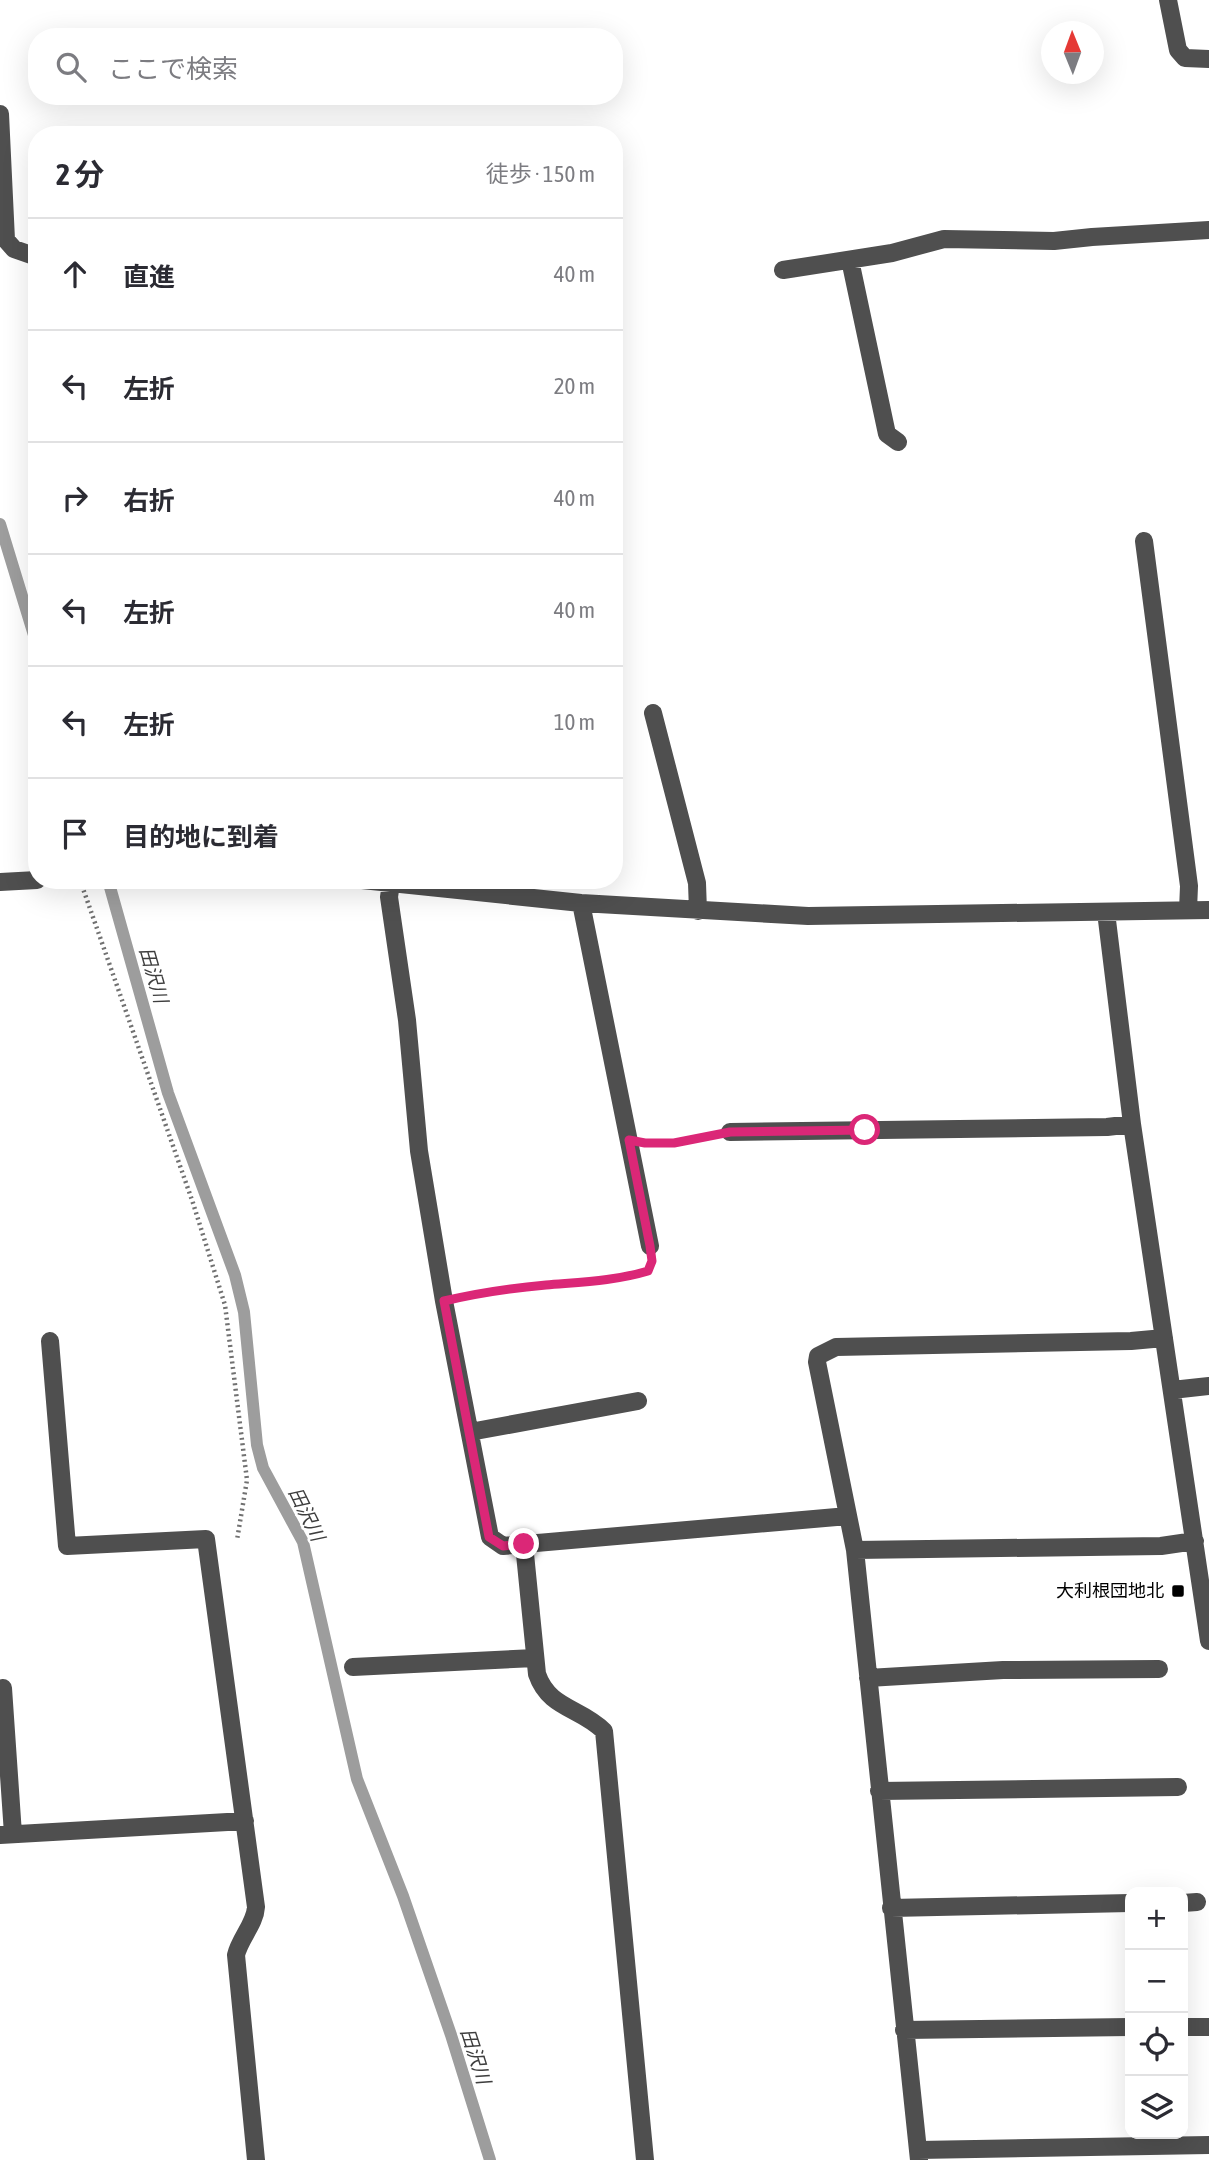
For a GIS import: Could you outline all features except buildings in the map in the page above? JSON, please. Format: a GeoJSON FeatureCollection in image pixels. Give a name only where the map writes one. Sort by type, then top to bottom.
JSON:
{"type":"FeatureCollection","features":[{"type":"Feature","properties":{"kind":"street"},"geometry":{"type":"LineString","coordinates":[[1168,0],[1178,50],[1185,58],[1209,59]]}},
{"type":"Feature","properties":{"kind":"street"},"geometry":{"type":"LineString","coordinates":[[0,114],[6,240],[14,249],[28,254]]}},
{"type":"Feature","properties":{"kind":"street"},"geometry":{"type":"LineString","coordinates":[[783,270],[892,253],[944,239],[1054,241],[1092,236],[1209,230]]}},
{"type":"Feature","properties":{"kind":"street"},"geometry":{"type":"LineString","coordinates":[[850,260],[887,434],[898,442]]}},
{"type":"Feature","properties":{"kind":"street"},"geometry":{"type":"LineString","coordinates":[[1144,541],[1189,886],[1188,910]]}},
{"type":"Feature","properties":{"kind":"street"},"geometry":{"type":"LineString","coordinates":[[653,713],[697,883],[698,911]]}},
{"type":"Feature","properties":{"kind":"street"},"geometry":{"type":"LineString","coordinates":[[0,882],[28,880]]}},
{"type":"Feature","properties":{"kind":"street"},"geometry":{"type":"LineString","coordinates":[[390,889],[389,897],[407,1020],[419,1151],[444,1301],[489,1537],[503,1546],[848,1516]]}},
{"type":"Feature","properties":{"kind":"street"},"geometry":{"type":"LineString","coordinates":[[451,889],[698,911],[808,916],[1209,910]]}},
{"type":"Feature","properties":{"kind":"street"},"geometry":{"type":"LineString","coordinates":[[581,902],[650,1246]]}},
{"type":"Feature","properties":{"kind":"street"},"geometry":{"type":"LineString","coordinates":[[1106,912],[1132,1124],[1209,1641]]}},
{"type":"Feature","properties":{"kind":"street"},"geometry":{"type":"LineString","coordinates":[[730,1132],[1107,1127],[1132,1124]]}},
{"type":"Feature","properties":{"kind":"street"},"geometry":{"type":"LineString","coordinates":[[1164,1338],[836,1347],[818,1356],[817,1362],[855,1550],[918,2155],[1209,2145]]}},
{"type":"Feature","properties":{"kind":"street"},"geometry":{"type":"LineString","coordinates":[[50,1341],[67,1546],[206,1539],[256,1915],[239,1944],[236,1955],[256,2160]]}},
{"type":"Feature","properties":{"kind":"street"},"geometry":{"type":"LineString","coordinates":[[1172,1390],[1209,1386]]}},
{"type":"Feature","properties":{"kind":"street"},"geometry":{"type":"LineString","coordinates":[[470,1432],[638,1401]]}},
{"type":"Feature","properties":{"kind":"street"},"geometry":{"type":"LineString","coordinates":[[855,1550],[1161,1546],[1195,1541]]}},
{"type":"Feature","properties":{"kind":"street"},"geometry":{"type":"LineString","coordinates":[[524,1544],[535,1658],[542,1687],[557,1703],[585,1715],[604,1731],[645,2160]]}},
{"type":"Feature","properties":{"kind":"street"},"geometry":{"type":"LineString","coordinates":[[353,1667],[535,1658]]}},
{"type":"Feature","properties":{"kind":"street"},"geometry":{"type":"LineString","coordinates":[[868,1678],[1003,1670],[1159,1669]]}},
{"type":"Feature","properties":{"kind":"street"},"geometry":{"type":"LineString","coordinates":[[4,1688],[6,1835],[245,1821]]}},
{"type":"Feature","properties":{"kind":"street"},"geometry":{"type":"LineString","coordinates":[[879,1791],[1178,1787]]}},
{"type":"Feature","properties":{"kind":"street"},"geometry":{"type":"LineString","coordinates":[[891,1908],[1125,1903]]}},
{"type":"Feature","properties":{"kind":"street"},"geometry":{"type":"LineString","coordinates":[[904,2030],[1125,2027]]}},
{"type":"Feature","properties":{"kind":"street"},"geometry":{"type":"LineString","coordinates":[[1188,2027],[1209,2027]]}},
{"type":"Feature","properties":{"kind":"path"},"geometry":{"type":"LineString","coordinates":[[83,889],[193,1203],[225,1306],[247,1480],[236,1545],[229,1558],[210,1563]]}},
{"type":"Feature","properties":{"kind":"path"},"geometry":{"type":"LineString","coordinates":[[629,1140],[674,1143],[730,1132]]}},
{"type":"Feature","properties":{"kind":"path"},"geometry":{"type":"LineString","coordinates":[[444,1301],[491,1292],[629,1277],[648,1271],[652,1261],[650,1246]]}},
{"type":"Feature","properties":{"kind":"waterway","name":"田沢川"},"geometry":{"type":"LineString","coordinates":[[0,524],[28,616]]}},
{"type":"Feature","properties":{"kind":"waterway","name":"田沢川"},"geometry":{"type":"LineString","coordinates":[[111,889],[168,1093],[235,1275],[244,1312],[257,1445],[263,1468],[303,1542],[357,1779],[403,1896],[490,2160]]}},
{"type":"Feature","properties":{"kind":"place","name":"大利根団地北"},"geometry":{"type":"Point","coordinates":[1178,1591]}},
{"type":"Feature","properties":{"kind":"route"},"geometry":{"type":"LineString","coordinates":[[524,1544],[503,1546],[489,1537],[444,1301],[479,1293],[629,1277],[648,1271],[652,1261],[650,1246],[629,1140],[674,1143],[730,1132],[865,1130]]}}]}
